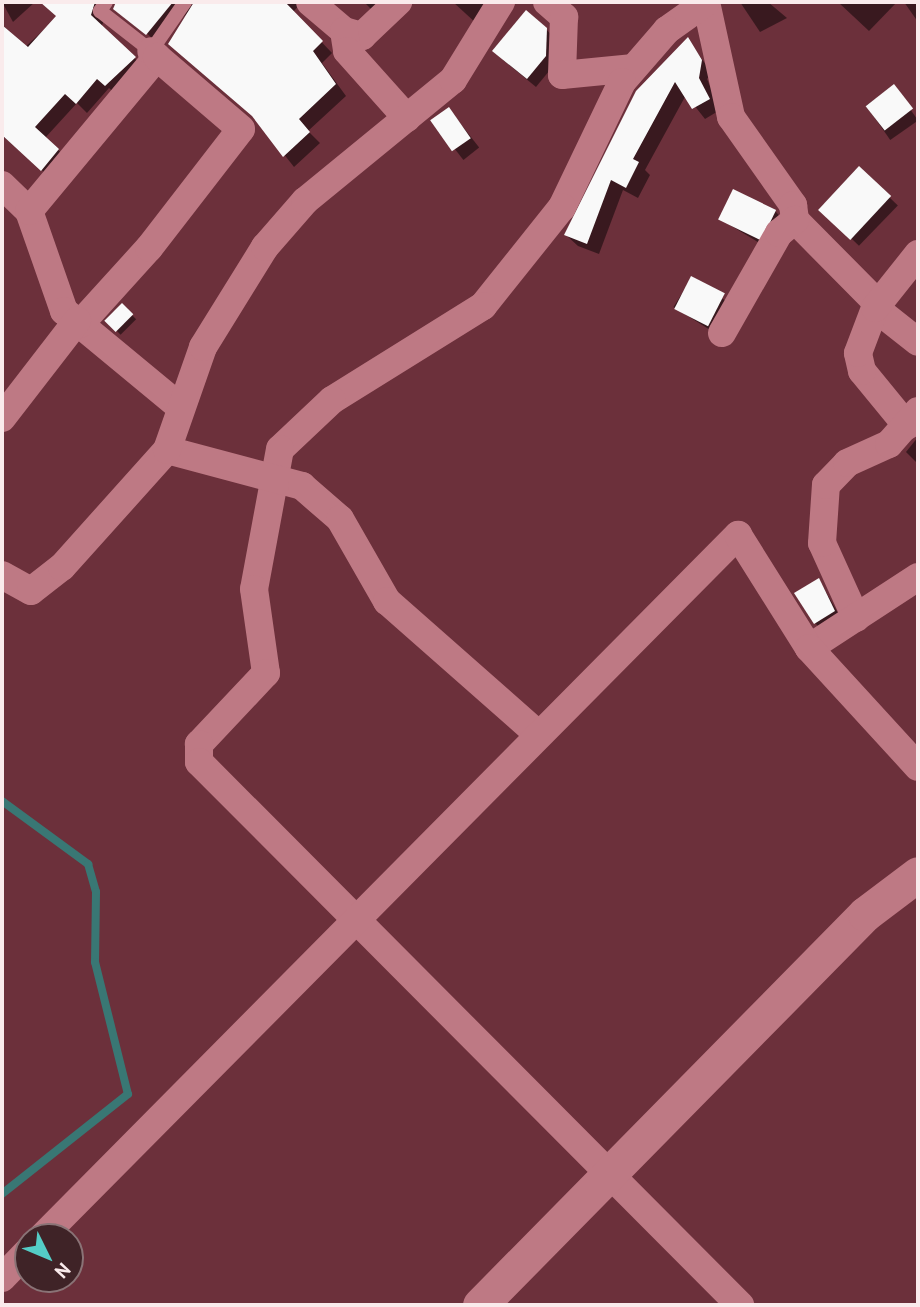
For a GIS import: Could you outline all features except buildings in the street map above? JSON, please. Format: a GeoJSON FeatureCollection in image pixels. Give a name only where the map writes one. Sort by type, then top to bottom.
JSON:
{"type":"FeatureCollection","features":[{"type":"Feature","properties":{"kind":"street"},"geometry":{"type":"LineString","coordinates":[[310,2],[344,31],[362,36],[398,2]]}},
{"type":"Feature","properties":{"kind":"street"},"geometry":{"type":"LineString","coordinates":[[2,575],[31,591],[62,567],[167,450],[203,347],[265,247],[305,201],[453,79],[501,2]]}},
{"type":"Feature","properties":{"kind":"street"},"geometry":{"type":"LineString","coordinates":[[547,2],[564,17],[562,75],[634,68]]}},
{"type":"Feature","properties":{"kind":"street"},"geometry":{"type":"LineString","coordinates":[[740,1305],[199,762],[199,744],[266,673],[254,589],[272,474],[280,449],[332,400],[484,306],[562,207],[634,68],[667,30],[706,2],[731,117],[793,205],[795,220],[876,306],[918,342]]}},
{"type":"Feature","properties":{"kind":"street"},"geometry":{"type":"LineString","coordinates":[[344,31],[346,51],[407,118]]}},
{"type":"Feature","properties":{"kind":"street"},"geometry":{"type":"LineString","coordinates":[[2,418],[78,323],[149,248],[241,129],[154,54],[12,200],[64,311],[78,323],[180,407]]}},
{"type":"Feature","properties":{"kind":"street"},"geometry":{"type":"LineString","coordinates":[[722,333],[779,233],[795,220]]}},
{"type":"Feature","properties":{"kind":"street"},"geometry":{"type":"LineString","coordinates":[[856,618],[822,543],[826,485],[846,463],[890,444],[912,419],[862,371],[861,333],[876,306],[918,254]]}},
{"type":"Feature","properties":{"kind":"street"},"geometry":{"type":"LineString","coordinates":[[167,450],[272,474],[302,486],[340,519],[387,601],[538,734]]}},
{"type":"Feature","properties":{"kind":"street"},"geometry":{"type":"LineString","coordinates":[[56,1223],[738,535],[810,648],[918,767]]}},
{"type":"Feature","properties":{"kind":"street"},"geometry":{"type":"LineString","coordinates":[[810,648],[918,577]]}},
{"type":"Feature","properties":{"kind":"street"},"geometry":{"type":"LineString","coordinates":[[480,1305],[866,914],[918,874]]}},
{"type":"Feature","properties":{"kind":"lane"},"geometry":{"type":"LineString","coordinates":[[106,2],[100,11],[154,54],[185,2]]}},
{"type":"Feature","properties":{"kind":"waterway"},"geometry":{"type":"LineString","coordinates":[[2,801],[88,864],[96,892],[95,962],[128,1094],[2,1194]]}}]}
